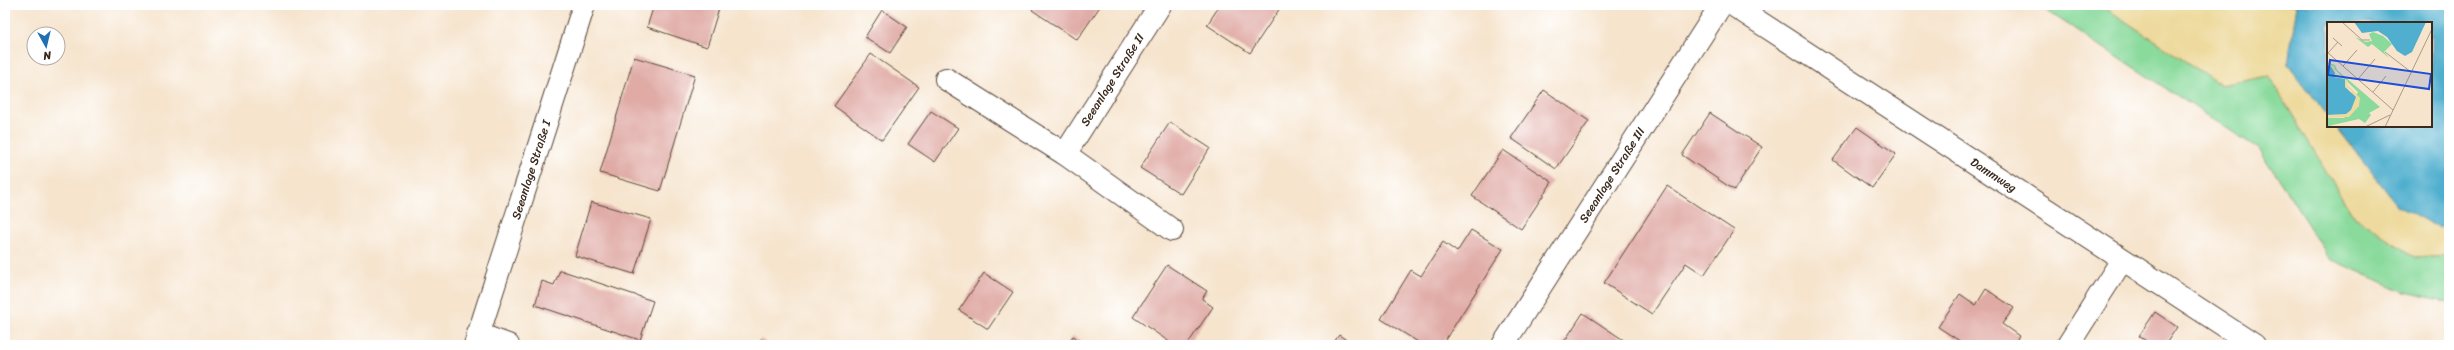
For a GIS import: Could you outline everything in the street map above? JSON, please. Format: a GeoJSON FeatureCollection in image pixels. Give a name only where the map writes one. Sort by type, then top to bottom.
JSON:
{"type":"FeatureCollection","features":[{"type":"Feature","properties":{"kind":"street","name":"Seeanlage Straße I"},"geometry":{"type":"LineString","coordinates":[[477,339],[584,5]]}},
{"type":"Feature","properties":{"kind":"street","name":"Seeanlage Straße II"},"geometry":{"type":"LineString","coordinates":[[1065,154],[1160,5]]}},
{"type":"Feature","properties":{"kind":"street","name":"Seeanlage Straße III"},"geometry":{"type":"LineString","coordinates":[[1503,345],[1721,5]]}},
{"type":"Feature","properties":{"kind":"street","name":"Dammweg"},"geometry":{"type":"LineString","coordinates":[[1733,5],[2254,345]]}},
{"type":"Feature","properties":{"kind":"street"},"geometry":{"type":"LineString","coordinates":[[946,79],[1065,154],[1172,230]]}},
{"type":"Feature","properties":{"kind":"street"},"geometry":{"type":"LineString","coordinates":[[2068,345],[2122,260]]}},
{"type":"Feature","properties":{"kind":"street"},"geometry":{"type":"LineString","coordinates":[[477,339],[508,345]]}},
{"type":"Feature","properties":{"kind":"green space"},"geometry":{"type":"Polygon","coordinates":[[[2038,5],[2101,5],[2221,85],[2269,76],[2352,214],[2414,257],[2449,255],[2449,302],[2405,292],[2330,259],[2259,149],[2038,5]]]}},
{"type":"Feature","properties":{"kind":"sand"},"geometry":{"type":"Polygon","coordinates":[[[2101,5],[2297,5],[2288,64],[2327,115],[2327,127],[2337,127],[2397,204],[2439,228],[2449,222],[2449,255],[2414,257],[2352,214],[2269,76],[2221,85],[2101,5]]]}},
{"type":"Feature","properties":{"kind":"water"},"geometry":{"type":"Polygon","coordinates":[[[2297,5],[2449,5],[2449,222],[2439,228],[2397,205],[2337,127],[2432,127],[2432,22],[2327,22],[2327,115],[2288,64],[2297,5]]]}},
{"type":"Feature","properties":{"kind":"building"},"geometry":{"type":"Polygon","coordinates":[[[654,5],[720,5],[707,47],[647,27],[654,5]]]}},
{"type":"Feature","properties":{"kind":"building"},"geometry":{"type":"Polygon","coordinates":[[[1036,5],[1101,5],[1077,40],[1032,10],[1036,5]]]}},
{"type":"Feature","properties":{"kind":"building"},"geometry":{"type":"Polygon","coordinates":[[[1220,5],[1282,5],[1250,53],[1207,25],[1220,5]]]}},
{"type":"Feature","properties":{"kind":"building"},"geometry":{"type":"Polygon","coordinates":[[[882,10],[907,27],[890,53],[865,37],[882,10]]]}},
{"type":"Feature","properties":{"kind":"building"},"geometry":{"type":"Polygon","coordinates":[[[871,54],[919,87],[882,140],[834,106],[871,54]]]}},
{"type":"Feature","properties":{"kind":"building"},"geometry":{"type":"Polygon","coordinates":[[[634,57],[695,75],[660,191],[600,173],[634,57]]]}},
{"type":"Feature","properties":{"kind":"building"},"geometry":{"type":"Polygon","coordinates":[[[1544,90],[1589,121],[1556,169],[1511,138],[1544,90]]]}},
{"type":"Feature","properties":{"kind":"building"},"geometry":{"type":"Polygon","coordinates":[[[931,111],[958,128],[935,162],[908,144],[931,111]]]}},
{"type":"Feature","properties":{"kind":"building"},"geometry":{"type":"Polygon","coordinates":[[[1710,113],[1762,147],[1734,190],[1682,155],[1710,113]]]}},
{"type":"Feature","properties":{"kind":"building"},"geometry":{"type":"Polygon","coordinates":[[[1170,122],[1210,148],[1181,194],[1140,168],[1170,122]]]}},
{"type":"Feature","properties":{"kind":"building"},"geometry":{"type":"Polygon","coordinates":[[[1857,127],[1896,154],[1872,188],[1833,160],[1857,127]]]}},
{"type":"Feature","properties":{"kind":"building"},"geometry":{"type":"Polygon","coordinates":[[[1503,150],[1552,182],[1521,229],[1472,196],[1503,150]]]}},
{"type":"Feature","properties":{"kind":"building"},"geometry":{"type":"Polygon","coordinates":[[[1667,186],[1734,230],[1704,275],[1686,263],[1652,314],[1604,283],[1667,186]]]}},
{"type":"Feature","properties":{"kind":"building"},"geometry":{"type":"Polygon","coordinates":[[[591,202],[651,219],[634,274],[575,256],[591,202]]]}},
{"type":"Feature","properties":{"kind":"building"},"geometry":{"type":"Polygon","coordinates":[[[1471,230],[1503,249],[1442,345],[1423,345],[1381,319],[1411,270],[1421,276],[1443,242],[1457,252],[1471,230]]]}},
{"type":"Feature","properties":{"kind":"building"},"geometry":{"type":"Polygon","coordinates":[[[1167,265],[1207,291],[1202,299],[1213,307],[1187,345],[1174,345],[1133,317],[1167,265]]]}},
{"type":"Feature","properties":{"kind":"building"},"geometry":{"type":"Polygon","coordinates":[[[560,270],[653,301],[640,340],[535,305],[542,281],[554,285],[560,270]]]}},
{"type":"Feature","properties":{"kind":"building"},"geometry":{"type":"Polygon","coordinates":[[[984,273],[1013,292],[988,329],[959,310],[984,273]]]}},
{"type":"Feature","properties":{"kind":"building"},"geometry":{"type":"Polygon","coordinates":[[[1986,289],[2014,308],[2002,324],[2019,336],[2013,345],[1966,345],[1938,327],[1960,294],[1976,305],[1986,289]]]}},
{"type":"Feature","properties":{"kind":"building"},"geometry":{"type":"Polygon","coordinates":[[[2155,312],[2177,327],[2165,345],[2152,345],[2139,336],[2155,312]]]}},
{"type":"Feature","properties":{"kind":"building"},"geometry":{"type":"Polygon","coordinates":[[[1583,313],[1628,343],[1626,345],[1562,345],[1583,313]]]}},
{"type":"Feature","properties":{"kind":"building"},"geometry":{"type":"Polygon","coordinates":[[[1339,335],[1354,345],[1332,345],[1339,335]]]}},
{"type":"Feature","properties":{"kind":"building"},"geometry":{"type":"Polygon","coordinates":[[[1073,336],[1087,345],[1067,345],[1073,336]]]}},
{"type":"Feature","properties":{"kind":"building"},"geometry":{"type":"Polygon","coordinates":[[[761,339],[770,345],[756,345],[761,339]]]}}]}
